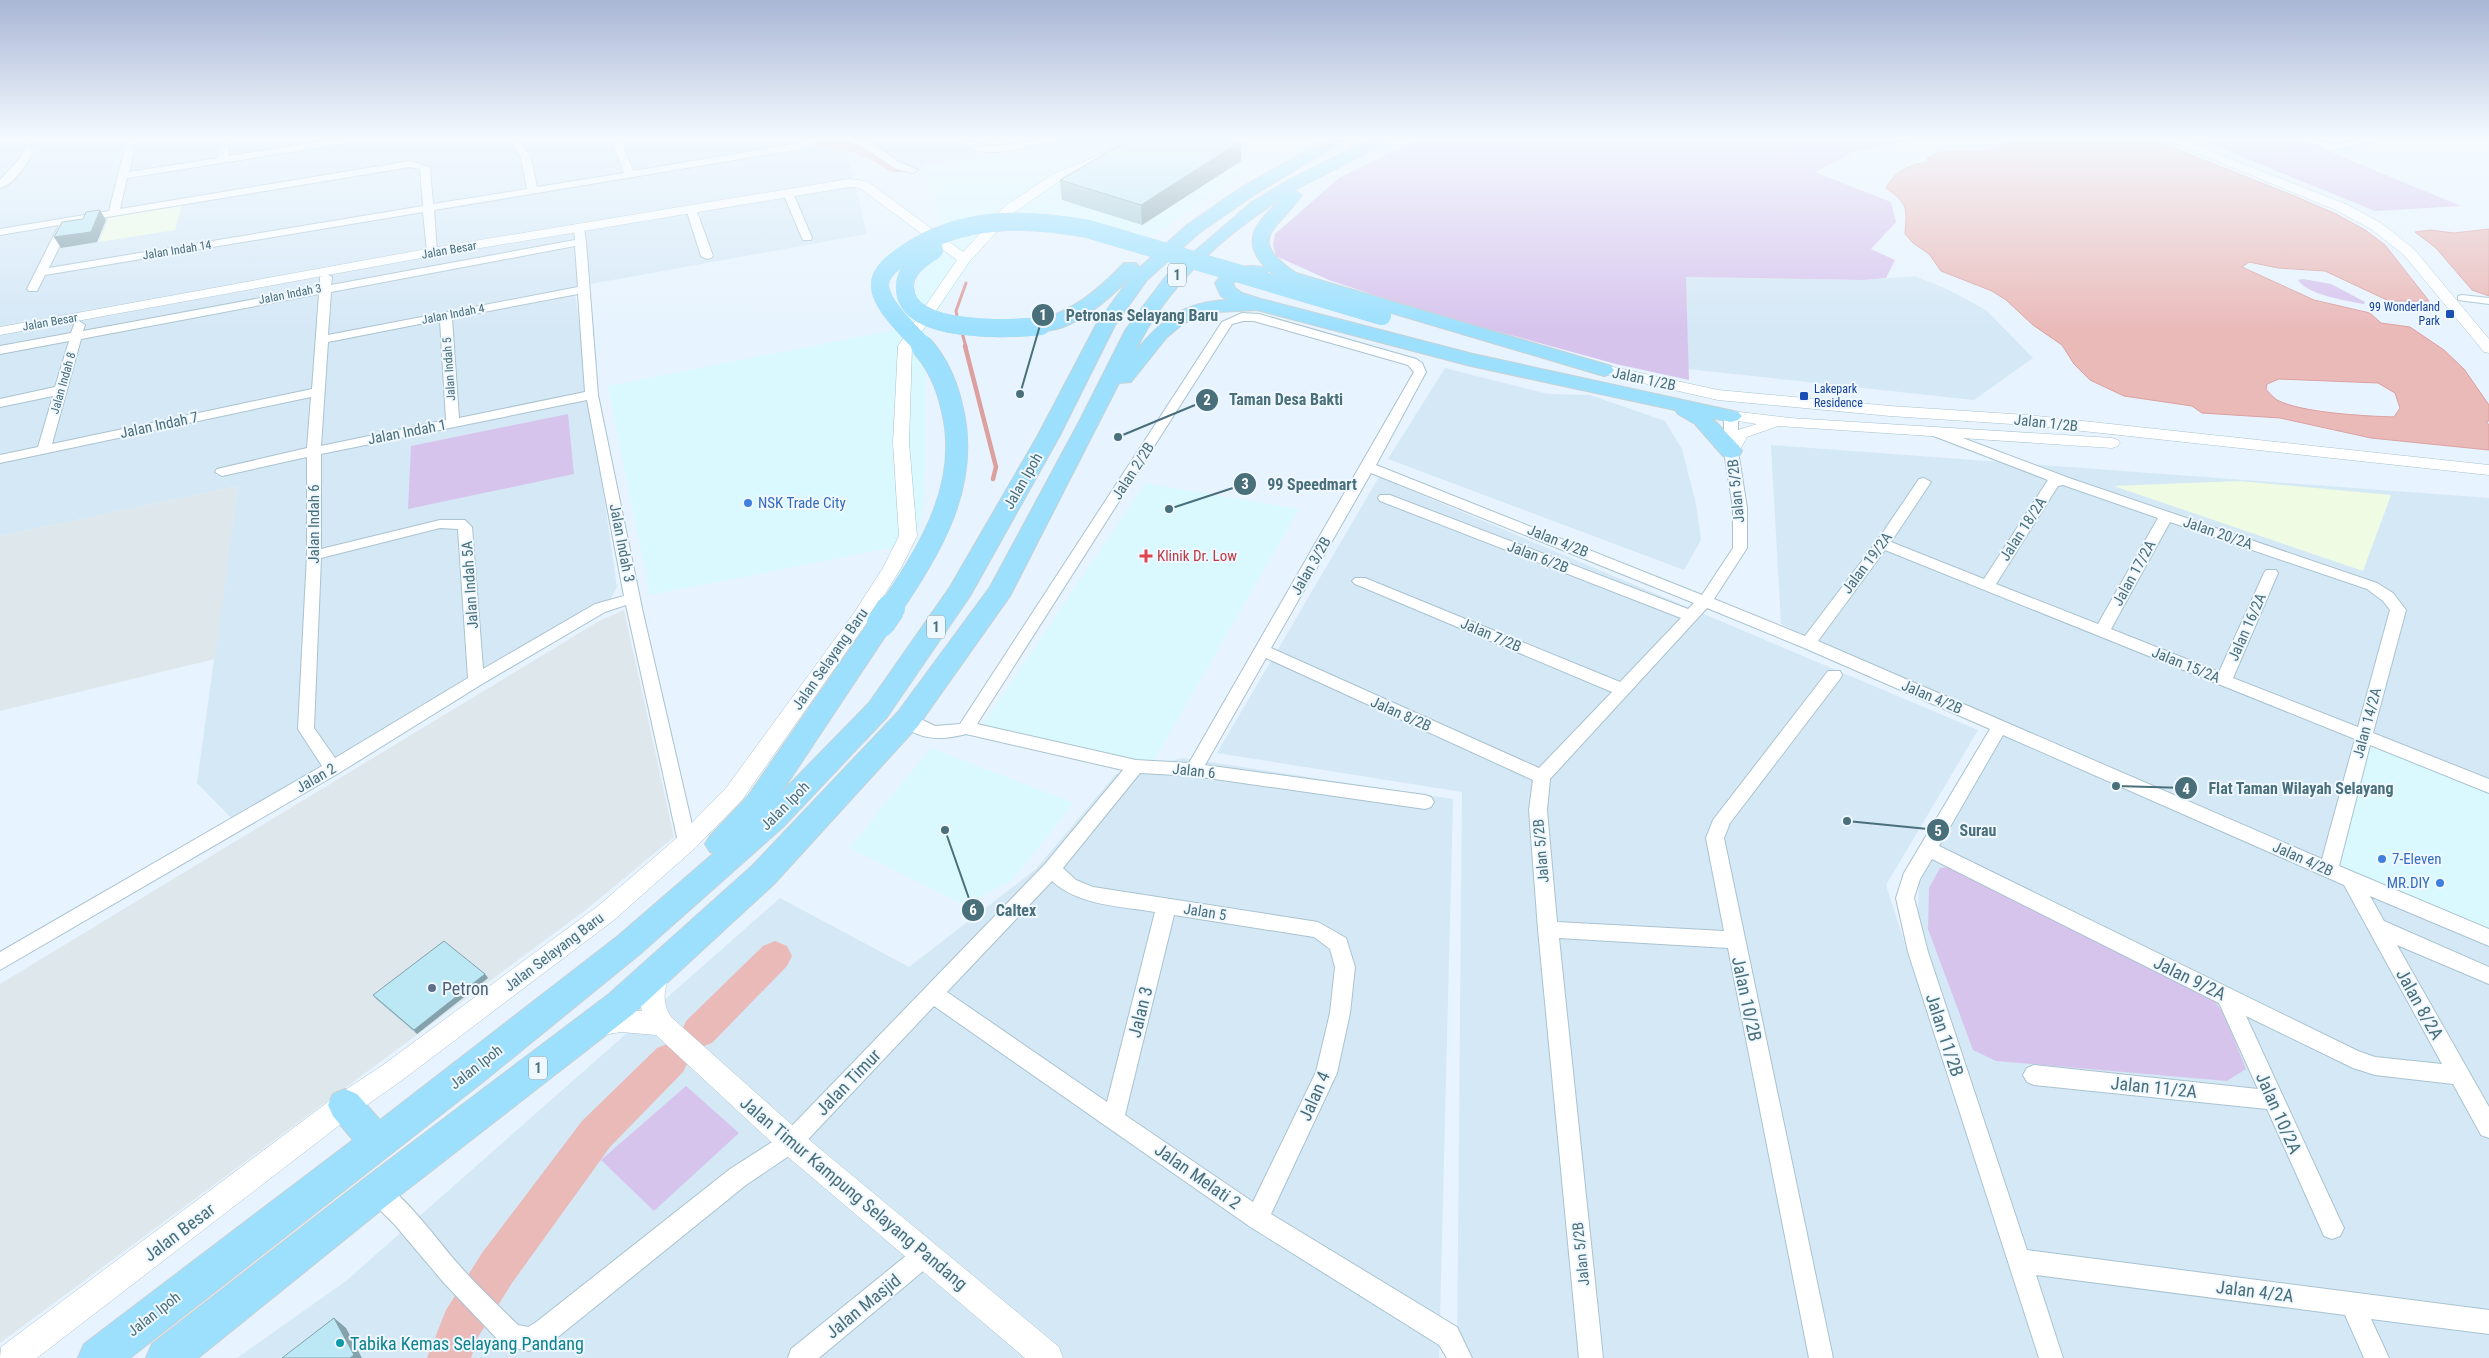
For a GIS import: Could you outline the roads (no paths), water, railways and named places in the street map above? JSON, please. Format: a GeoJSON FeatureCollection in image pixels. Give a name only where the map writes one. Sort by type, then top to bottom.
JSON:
{"type":"FeatureCollection","features":[{"type":"Feature","properties":{"kind":"highway"},"geometry":{"type":"LineString","coordinates":[[1211,203],[1159,238],[1141,256],[1089,307],[1071,316],[1041,326],[982,329],[941,321],[913,306],[905,292],[907,276],[923,257],[949,243],[999,231],[1045,232],[1080,239],[1141,256],[1378,320],[1537,359],[1604,370]]}},
{"type":"Feature","properties":{"kind":"highway","name":"Jalan Ipoh"},"geometry":{"type":"LineString","coordinates":[[98,1358],[472,1070],[630,945],[772,819],[878,710],[961,590],[1048,437],[1106,325],[1129,292],[1154,263],[1193,230],[1231,203]]}},
{"type":"Feature","properties":{"kind":"highway","name":"Jalan Ipoh"},"geometry":{"type":"LineString","coordinates":[[166,1358],[377,1191],[590,1028],[763,875],[908,719],[1001,590],[1090,422],[1136,328],[1172,280],[1188,264],[1262,203]]}},
{"type":"Feature","properties":{"kind":"highway"},"geometry":{"type":"LineString","coordinates":[[1283,203],[1262,231],[1260,252],[1276,269],[1290,277]]}},
{"type":"Feature","properties":{"kind":"highway"},"geometry":{"type":"LineString","coordinates":[[472,1070],[741,824],[772,784],[881,623],[942,525],[956,485],[959,448],[947,386],[929,354],[885,301],[880,288],[880,282],[887,268],[917,244],[944,233],[977,224],[1009,220],[1045,221],[1088,229],[1378,320],[1508,366]]}},
{"type":"Feature","properties":{"kind":"highway"},"geometry":{"type":"LineString","coordinates":[[1604,370],[1290,277],[1253,272],[1235,274],[1228,277],[1224,283],[1225,289],[1230,294],[1257,304],[1471,360],[1508,366],[1731,416]]}},
{"type":"Feature","properties":{"kind":"highway"},"geometry":{"type":"LineString","coordinates":[[1090,422],[1143,354],[1177,319],[1194,311],[1215,306],[1257,304]]}},
{"type":"Feature","properties":{"kind":"highway"},"geometry":{"type":"LineString","coordinates":[[1675,404],[1702,420],[1731,451]]}},
{"type":"Feature","properties":{"kind":"highway"},"geometry":{"type":"LineString","coordinates":[[346,1105],[377,1142]]}},
{"type":"Feature","properties":{"kind":"street"},"geometry":{"type":"LineString","coordinates":[[114,214],[117,203]]}},
{"type":"Feature","properties":{"kind":"street"},"geometry":{"type":"LineString","coordinates":[[0,232],[177,203]]}},
{"type":"Feature","properties":{"kind":"street"},"geometry":{"type":"LineString","coordinates":[[429,203],[432,252]]}},
{"type":"Feature","properties":{"kind":"street","name":"Jalan Indah 14"},"geometry":{"type":"LineString","coordinates":[[40,273],[457,203]]}},
{"type":"Feature","properties":{"kind":"street","name":"Jalan Besar"},"geometry":{"type":"LineString","coordinates":[[0,331],[432,252],[580,235],[724,203]]}},
{"type":"Feature","properties":{"kind":"street"},"geometry":{"type":"LineString","coordinates":[[792,203],[806,238]]}},
{"type":"Feature","properties":{"kind":"street","name":"Jalan Besar"},"geometry":{"type":"LineString","coordinates":[[889,203],[964,259]]}},
{"type":"Feature","properties":{"kind":"street","name":"Jalan Selayang Baru"},"geometry":{"type":"LineString","coordinates":[[346,1105],[392,1073],[606,913],[686,842],[734,794],[861,617],[892,568],[905,543],[909,531],[901,442],[903,352],[905,346],[964,259],[1010,209],[1018,203]]}},
{"type":"Feature","properties":{"kind":"street"},"geometry":{"type":"LineString","coordinates":[[2331,203],[2376,226],[2409,252],[2489,349]]}},
{"type":"Feature","properties":{"kind":"street"},"geometry":{"type":"LineString","coordinates":[[2341,203],[2377,218],[2414,244],[2489,329]]}},
{"type":"Feature","properties":{"kind":"street"},"geometry":{"type":"LineString","coordinates":[[692,209],[707,256]]}},
{"type":"Feature","properties":{"kind":"street"},"geometry":{"type":"LineString","coordinates":[[32,289],[66,222]]}},
{"type":"Feature","properties":{"kind":"street","name":"Jalan Indah 3"},"geometry":{"type":"LineString","coordinates":[[0,350],[325,288],[580,235],[592,395],[633,598],[686,842]]}},
{"type":"Feature","properties":{"kind":"street","name":"Jalan Indah 6"},"geometry":{"type":"LineString","coordinates":[[326,272],[314,451],[314,555],[306,729],[334,768]]}},
{"type":"Feature","properties":{"kind":"street","name":"Jalan Indah 4"},"geometry":{"type":"LineString","coordinates":[[322,340],[584,289]]}},
{"type":"Feature","properties":{"kind":"street"},"geometry":{"type":"LineString","coordinates":[[2462,298],[2489,301]]}},
{"type":"Feature","properties":{"kind":"street","name":"Jalan Indah 8"},"geometry":{"type":"LineString","coordinates":[[44,450],[77,334],[80,316]]}},
{"type":"Feature","properties":{"kind":"street","name":"Jalan Indah 5"},"geometry":{"type":"LineString","coordinates":[[446,316],[453,423]]}},
{"type":"Feature","properties":{"kind":"street","name":"Jalan 2/2B"},"geometry":{"type":"LineString","coordinates":[[966,728],[1228,322],[1242,317],[1255,317],[1412,362]]}},
{"type":"Feature","properties":{"kind":"street","name":"Jalan 3/2B"},"geometry":{"type":"LineString","coordinates":[[1194,770],[1261,650],[1369,467],[1420,372],[1418,366],[1412,362]]}},
{"type":"Feature","properties":{"kind":"street","name":"Jalan 1/2B"},"geometry":{"type":"LineString","coordinates":[[1604,370],[1718,395],[1982,418],[2027,420],[2489,470]]}},
{"type":"Feature","properties":{"kind":"street"},"geometry":{"type":"LineString","coordinates":[[0,403],[61,390]]}},
{"type":"Feature","properties":{"kind":"street","name":"Jalan Indah 7"},"geometry":{"type":"LineString","coordinates":[[0,459],[318,392]]}},
{"type":"Feature","properties":{"kind":"street","name":"Jalan Indah 1"},"geometry":{"type":"LineString","coordinates":[[222,472],[314,451],[592,395]]}},
{"type":"Feature","properties":{"kind":"street"},"geometry":{"type":"LineString","coordinates":[[1731,416],[1781,413],[1954,422],[1982,418]]}},
{"type":"Feature","properties":{"kind":"street","name":"Jalan 1/2B"},"geometry":{"type":"LineString","coordinates":[[1731,416],[1790,423],[2089,441],[2489,484]]}},
{"type":"Feature","properties":{"kind":"street","name":"Jalan 5/2B"},"geometry":{"type":"LineString","coordinates":[[1592,1358],[1548,928],[1538,810],[1542,777],[1621,689],[1705,601],[1740,548],[1740,508],[1731,451],[1731,416]]}},
{"type":"Feature","properties":{"kind":"street"},"geometry":{"type":"LineString","coordinates":[[1731,451],[1741,434],[1761,426],[1790,423]]}},
{"type":"Feature","properties":{"kind":"street","name":"Jalan 20/2A"},"geometry":{"type":"LineString","coordinates":[[1936,432],[2064,481],[2372,586]]}},
{"type":"Feature","properties":{"kind":"street","name":"Jalan 4/2B"},"geometry":{"type":"LineString","coordinates":[[1369,467],[1808,643],[2328,871],[2489,938]]}},
{"type":"Feature","properties":{"kind":"street","name":"Jalan 18/2A"},"geometry":{"type":"LineString","coordinates":[[1987,586],[2053,482],[2064,481]]}},
{"type":"Feature","properties":{"kind":"street","name":"Jalan 19/2A"},"geometry":{"type":"LineString","coordinates":[[1808,643],[1882,544],[1924,482]]}},
{"type":"Feature","properties":{"kind":"street","name":"Jalan 6/2B"},"geometry":{"type":"LineString","coordinates":[[1384,498],[1691,616]]}},
{"type":"Feature","properties":{"kind":"street","name":"Jalan 17/2A"},"geometry":{"type":"LineString","coordinates":[[2102,632],[2166,515]]}},
{"type":"Feature","properties":{"kind":"street","name":"Jalan Indah 5A"},"geometry":{"type":"LineString","coordinates":[[314,555],[440,524],[460,523],[465,527],[476,680]]}},
{"type":"Feature","properties":{"kind":"street","name":"Jalan 15/2A"},"geometry":{"type":"LineString","coordinates":[[1882,544],[2489,786]]}},
{"type":"Feature","properties":{"kind":"street","name":"Jalan 16/2A"},"geometry":{"type":"LineString","coordinates":[[2224,680],[2271,573]]}},
{"type":"Feature","properties":{"kind":"street","name":"Jalan 7/2B"},"geometry":{"type":"LineString","coordinates":[[1360,580],[1621,689]]}},
{"type":"Feature","properties":{"kind":"street","name":"Jalan 14/2A"},"geometry":{"type":"LineString","coordinates":[[2328,871],[2398,610],[2388,598],[2372,586]]}},
{"type":"Feature","properties":{"kind":"street","name":"Jalan 2"},"geometry":{"type":"LineString","coordinates":[[0,962],[334,768],[476,680],[600,608],[633,598]]}},
{"type":"Feature","properties":{"kind":"street","name":"Jalan 8/2B"},"geometry":{"type":"LineString","coordinates":[[1261,650],[1542,777]]}},
{"type":"Feature","properties":{"kind":"street","name":"Jalan 10/2B"},"geometry":{"type":"LineString","coordinates":[[1820,1358],[1734,940],[1715,838],[1722,820],[1834,675]]}},
{"type":"Feature","properties":{"kind":"street"},"geometry":{"type":"LineString","coordinates":[[908,719],[922,730],[938,733],[966,728]]}},
{"type":"Feature","properties":{"kind":"street","name":"Jalan 11/2B"},"geometry":{"type":"LineString","coordinates":[[2000,726],[1912,878],[1905,898],[1909,922],[2050,1358]]}},
{"type":"Feature","properties":{"kind":"street","name":"Jalan 6"},"geometry":{"type":"LineString","coordinates":[[966,728],[1136,766],[1194,770],[1425,802]]}},
{"type":"Feature","properties":{"kind":"street","name":"Jalan Timur"},"geometry":{"type":"LineString","coordinates":[[377,1191],[512,1336],[529,1339],[544,1332],[738,1177],[791,1142],[1052,868],[1136,766]]}},
{"type":"Feature","properties":{"kind":"street","name":"Jalan 9/2A"},"geometry":{"type":"LineString","coordinates":[[1929,849],[2353,1059],[2375,1066],[2460,1075]]}},
{"type":"Feature","properties":{"kind":"street","name":"Jalan 5"},"geometry":{"type":"LineString","coordinates":[[1052,868],[1069,885],[1091,894],[1318,930],[1339,944],[1345,967]]}},
{"type":"Feature","properties":{"kind":"street","name":"Jalan 8/2A"},"geometry":{"type":"LineString","coordinates":[[2351,880],[2489,1128]]}},
{"type":"Feature","properties":{"kind":"street","name":"Jalan 3"},"geometry":{"type":"LineString","coordinates":[[1114,1117],[1166,906]]}},
{"type":"Feature","properties":{"kind":"street"},"geometry":{"type":"LineString","coordinates":[[2377,927],[2489,976]]}},
{"type":"Feature","properties":{"kind":"street"},"geometry":{"type":"LineString","coordinates":[[1548,928],[1734,940]]}},
{"type":"Feature","properties":{"kind":"street"},"geometry":{"type":"LineString","coordinates":[[661,967],[653,984],[650,1002],[655,1015],[662,1025]]}},
{"type":"Feature","properties":{"kind":"street","name":"Jalan 4"},"geometry":{"type":"LineString","coordinates":[[1257,1218],[1326,1073],[1340,1013],[1345,967]]}},
{"type":"Feature","properties":{"kind":"street","name":"Jalan Melati 2"},"geometry":{"type":"LineString","coordinates":[[933,994],[1114,1117],[1257,1218],[1448,1336],[1460,1358]]}},
{"type":"Feature","properties":{"kind":"street","name":"Jalan 10/2A"},"geometry":{"type":"LineString","coordinates":[[2227,997],[2332,1228]]}},
{"type":"Feature","properties":{"kind":"street"},"geometry":{"type":"LineString","coordinates":[[590,1028],[610,1021],[635,1021],[662,1025]]}},
{"type":"Feature","properties":{"kind":"street","name":"Jalan Timur Kampung Selayang Pandang"},"geometry":{"type":"LineString","coordinates":[[662,1025],[791,1142],[1048,1358]]}},
{"type":"Feature","properties":{"kind":"street","name":"Jalan 11/2A"},"geometry":{"type":"LineString","coordinates":[[2034,1075],[2274,1100]]}},
{"type":"Feature","properties":{"kind":"street","name":"Jalan Besar"},"geometry":{"type":"LineString","coordinates":[[12,1358],[346,1105]]}},
{"type":"Feature","properties":{"kind":"street","name":"Jalan Masjid"},"geometry":{"type":"LineString","coordinates":[[800,1358],[926,1254]]}},
{"type":"Feature","properties":{"kind":"street","name":"Jalan 4/2A"},"geometry":{"type":"LineString","coordinates":[[2020,1261],[2489,1322]]}},
{"type":"Feature","properties":{"kind":"street"},"geometry":{"type":"LineString","coordinates":[[2352,1304],[2377,1358]]}},
{"type":"Feature","properties":{"kind":"waterway"},"geometry":{"type":"LineString","coordinates":[[958,321],[956,311],[966,283]]}},
{"type":"Feature","properties":{"kind":"waterway"},"geometry":{"type":"LineString","coordinates":[[961,329],[966,347]]}},
{"type":"Feature","properties":{"kind":"waterway"},"geometry":{"type":"LineString","coordinates":[[965,346],[996,467],[993,479]]}},
{"type":"Feature","properties":{"kind":"waterway"},"geometry":{"type":"LineString","coordinates":[[699,1032],[775,956]]}},
{"type":"Feature","properties":{"kind":"waterway"},"geometry":{"type":"LineString","coordinates":[[449,1358],[461,1325],[497,1268],[596,1134],[670,1060]]}},
{"type":"Feature","properties":{"kind":"place","name":"99 Wonderland Park"},"geometry":{"type":"Point","coordinates":[2450,314]}},
{"type":"Feature","properties":{"kind":"place","name":"Petronas Selayang Baru"},"geometry":{"type":"Point","coordinates":[1020,394]}},
{"type":"Feature","properties":{"kind":"place","name":"Lakepark Residence"},"geometry":{"type":"Point","coordinates":[1804,396]}},
{"type":"Feature","properties":{"kind":"place","name":"Taman Desa Bakti"},"geometry":{"type":"Point","coordinates":[1118,437]}},
{"type":"Feature","properties":{"kind":"place","name":"NSK Trade City"},"geometry":{"type":"Point","coordinates":[748,503]}},
{"type":"Feature","properties":{"kind":"place","name":"99 Speedmart"},"geometry":{"type":"Point","coordinates":[1169,509]}},
{"type":"Feature","properties":{"kind":"place","name":"Klinik Dr. Low"},"geometry":{"type":"Point","coordinates":[1146,556]}},
{"type":"Feature","properties":{"kind":"place","name":"Flat Taman Wilayah Selayang"},"geometry":{"type":"Point","coordinates":[2116,786]}},
{"type":"Feature","properties":{"kind":"place","name":"Surau"},"geometry":{"type":"Point","coordinates":[1847,821]}},
{"type":"Feature","properties":{"kind":"place","name":"Caltex"},"geometry":{"type":"Point","coordinates":[945,830]}},
{"type":"Feature","properties":{"kind":"place","name":"7-Eleven"},"geometry":{"type":"Point","coordinates":[2382,859]}},
{"type":"Feature","properties":{"kind":"place","name":"MR.DIY"},"geometry":{"type":"Point","coordinates":[2440,883]}},
{"type":"Feature","properties":{"kind":"place","name":"Petron"},"geometry":{"type":"Point","coordinates":[432,988]}},
{"type":"Feature","properties":{"kind":"place","name":"Tabika Kemas Selayang Pandang"},"geometry":{"type":"Point","coordinates":[340,1343]}}]}
